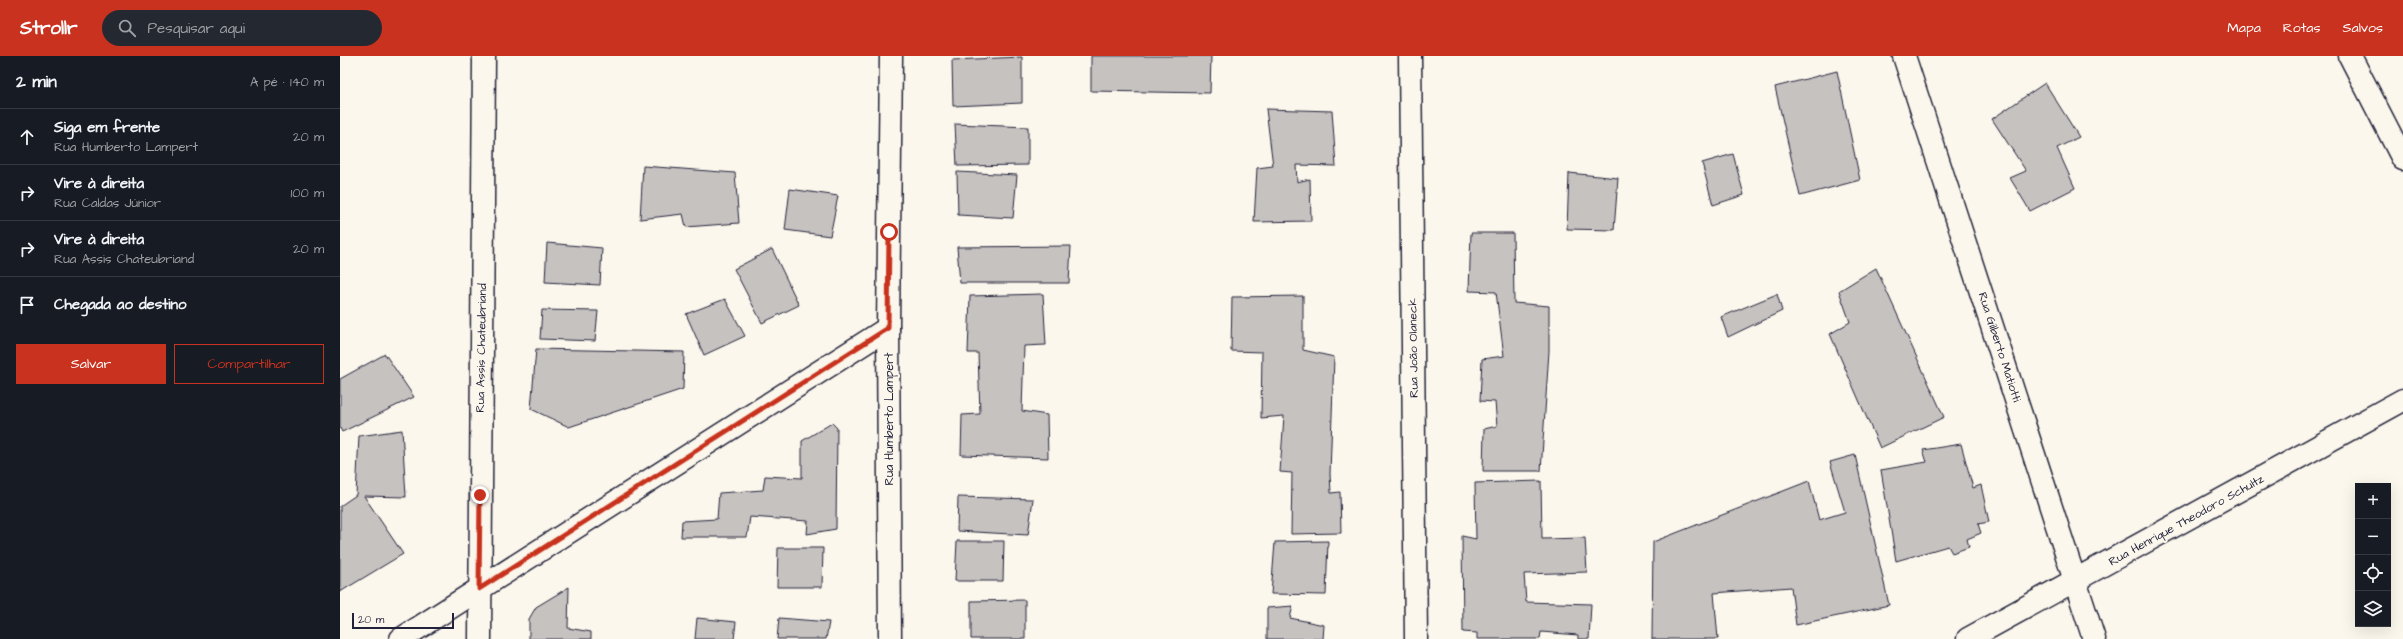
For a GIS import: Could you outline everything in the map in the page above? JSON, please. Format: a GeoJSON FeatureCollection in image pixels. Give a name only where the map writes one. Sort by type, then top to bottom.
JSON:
{"type":"FeatureCollection","features":[{"type":"Feature","properties":{"kind":"street","name":"Rua Assis Chateubriand"},"geometry":{"type":"LineString","coordinates":[[480,639],[479,589],[484,56]]}},
{"type":"Feature","properties":{"kind":"street","name":"Rua Humberto Lampert"},"geometry":{"type":"LineString","coordinates":[[890,56],[888,328],[890,639]]}},
{"type":"Feature","properties":{"kind":"street","name":"Rua João Olaneck"},"geometry":{"type":"LineString","coordinates":[[1410,56],[1416,639]]}},
{"type":"Feature","properties":{"kind":"street","name":"Rua Gilberto Matiotti"},"geometry":{"type":"LineString","coordinates":[[1904,56],[2094,639]]}},
{"type":"Feature","properties":{"kind":"street"},"geometry":{"type":"LineString","coordinates":[[2350,56],[2403,159]]}},
{"type":"Feature","properties":{"kind":"street"},"geometry":{"type":"LineString","coordinates":[[401,639],[888,328]]}},
{"type":"Feature","properties":{"kind":"street","name":"Rua Henrique Theodoro Schultz"},"geometry":{"type":"LineString","coordinates":[[1968,639],[2403,400]]}},
{"type":"Feature","properties":{"kind":"building"},"geometry":{"type":"Polygon","coordinates":[[[1091,56],[1211,56],[1210,93],[1091,91],[1091,56]]]}},
{"type":"Feature","properties":{"kind":"building"},"geometry":{"type":"Polygon","coordinates":[[[1022,57],[1022,103],[953,106],[952,60],[1022,57]]]}},
{"type":"Feature","properties":{"kind":"building"},"geometry":{"type":"Polygon","coordinates":[[[1837,71],[1860,180],[1800,196],[1775,87],[1837,71]]]}},
{"type":"Feature","properties":{"kind":"building"},"geometry":{"type":"Polygon","coordinates":[[[2045,83],[2079,137],[2057,148],[2075,188],[2030,211],[2010,178],[2026,171],[1992,119],[2045,83]]]}},
{"type":"Feature","properties":{"kind":"building"},"geometry":{"type":"Polygon","coordinates":[[[1266,109],[1332,111],[1336,166],[1296,165],[1297,182],[1310,179],[1311,221],[1254,222],[1257,168],[1273,166],[1266,109]]]}},
{"type":"Feature","properties":{"kind":"building"},"geometry":{"type":"Polygon","coordinates":[[[955,124],[1028,127],[1028,165],[957,166],[955,124]]]}},
{"type":"Feature","properties":{"kind":"building"},"geometry":{"type":"Polygon","coordinates":[[[1733,154],[1744,195],[1713,205],[1702,163],[1733,154]]]}},
{"type":"Feature","properties":{"kind":"building"},"geometry":{"type":"Polygon","coordinates":[[[643,166],[735,173],[739,223],[686,227],[683,214],[640,219],[643,166]]]}},
{"type":"Feature","properties":{"kind":"building"},"geometry":{"type":"Polygon","coordinates":[[[957,172],[1017,175],[1013,218],[958,215],[957,172]]]}},
{"type":"Feature","properties":{"kind":"building"},"geometry":{"type":"Polygon","coordinates":[[[1569,173],[1618,178],[1614,230],[1567,229],[1569,173]]]}},
{"type":"Feature","properties":{"kind":"building"},"geometry":{"type":"Polygon","coordinates":[[[790,189],[838,196],[830,236],[785,230],[790,189]]]}},
{"type":"Feature","properties":{"kind":"building"},"geometry":{"type":"Polygon","coordinates":[[[1471,233],[1513,233],[1514,303],[1549,306],[1549,351],[1541,471],[1483,471],[1484,429],[1497,426],[1495,402],[1480,401],[1482,359],[1504,356],[1496,292],[1469,291],[1471,233]]]}},
{"type":"Feature","properties":{"kind":"building"},"geometry":{"type":"Polygon","coordinates":[[[547,243],[602,248],[600,285],[545,282],[547,243]]]}},
{"type":"Feature","properties":{"kind":"building"},"geometry":{"type":"Polygon","coordinates":[[[1071,246],[1069,283],[960,283],[957,247],[1071,246]]]}},
{"type":"Feature","properties":{"kind":"building"},"geometry":{"type":"Polygon","coordinates":[[[772,249],[799,305],[762,323],[734,269],[772,249]]]}},
{"type":"Feature","properties":{"kind":"building"},"geometry":{"type":"Polygon","coordinates":[[[1876,268],[1944,417],[1880,448],[1830,334],[1850,322],[1839,291],[1876,268]]]}},
{"type":"Feature","properties":{"kind":"building"},"geometry":{"type":"Polygon","coordinates":[[[1043,294],[1046,345],[1024,346],[1022,411],[1047,415],[1048,458],[961,455],[962,415],[980,414],[978,353],[968,353],[970,296],[1043,294]]]}},
{"type":"Feature","properties":{"kind":"building"},"geometry":{"type":"Polygon","coordinates":[[[1777,294],[1782,311],[1728,337],[1721,317],[1777,294]]]}},
{"type":"Feature","properties":{"kind":"building"},"geometry":{"type":"Polygon","coordinates":[[[1303,296],[1303,350],[1334,357],[1330,474],[1331,493],[1340,492],[1341,533],[1291,534],[1292,473],[1280,472],[1284,416],[1261,418],[1262,352],[1231,351],[1232,297],[1303,296]]]}},
{"type":"Feature","properties":{"kind":"building"},"geometry":{"type":"Polygon","coordinates":[[[725,299],[745,336],[704,355],[686,314],[725,299]]]}},
{"type":"Feature","properties":{"kind":"building"},"geometry":{"type":"Polygon","coordinates":[[[542,310],[598,311],[595,341],[540,339],[542,310]]]}},
{"type":"Feature","properties":{"kind":"building"},"geometry":{"type":"Polygon","coordinates":[[[536,349],[684,352],[683,389],[569,427],[531,409],[536,349]]]}},
{"type":"Feature","properties":{"kind":"building"},"geometry":{"type":"Polygon","coordinates":[[[385,354],[414,397],[342,432],[340,428],[340,379],[385,354]]]}},
{"type":"Feature","properties":{"kind":"building"},"geometry":{"type":"Polygon","coordinates":[[[832,423],[837,428],[836,529],[807,534],[808,521],[750,517],[747,537],[681,537],[682,521],[717,519],[719,493],[763,490],[765,476],[802,478],[802,441],[832,423]]]}},
{"type":"Feature","properties":{"kind":"building"},"geometry":{"type":"Polygon","coordinates":[[[402,430],[406,497],[364,496],[403,554],[340,592],[340,506],[356,495],[359,436],[402,430]]]}},
{"type":"Feature","properties":{"kind":"building"},"geometry":{"type":"Polygon","coordinates":[[[1961,444],[1973,488],[1981,485],[1989,522],[1978,524],[1981,533],[1967,539],[1969,547],[1952,553],[1948,546],[1896,561],[1881,470],[1927,462],[1923,450],[1961,444]]]}},
{"type":"Feature","properties":{"kind":"building"},"geometry":{"type":"Polygon","coordinates":[[[1855,455],[1889,605],[1796,625],[1791,587],[1714,593],[1718,639],[1652,639],[1653,542],[1809,481],[1819,520],[1845,512],[1830,462],[1855,455]]]}},
{"type":"Feature","properties":{"kind":"building"},"geometry":{"type":"Polygon","coordinates":[[[1541,481],[1542,539],[1585,538],[1587,572],[1524,574],[1526,602],[1591,604],[1589,639],[1578,639],[1578,635],[1541,632],[1540,639],[1477,639],[1477,633],[1463,632],[1462,536],[1476,539],[1475,483],[1541,481]]]}},
{"type":"Feature","properties":{"kind":"building"},"geometry":{"type":"Polygon","coordinates":[[[958,497],[1033,499],[1028,535],[957,531],[958,497]]]}},
{"type":"Feature","properties":{"kind":"building"},"geometry":{"type":"Polygon","coordinates":[[[957,541],[1004,541],[1003,581],[955,581],[957,541]]]}},
{"type":"Feature","properties":{"kind":"building"},"geometry":{"type":"Polygon","coordinates":[[[1328,541],[1326,595],[1271,594],[1275,542],[1328,541]]]}},
{"type":"Feature","properties":{"kind":"building"},"geometry":{"type":"Polygon","coordinates":[[[778,548],[823,548],[822,587],[777,587],[778,548]]]}},
{"type":"Feature","properties":{"kind":"building"},"geometry":{"type":"Polygon","coordinates":[[[569,587],[568,628],[591,632],[591,639],[529,639],[529,619],[536,607],[569,587]]]}},
{"type":"Feature","properties":{"kind":"building"},"geometry":{"type":"Polygon","coordinates":[[[1025,600],[1025,639],[971,639],[971,601],[1025,600]]]}},
{"type":"Feature","properties":{"kind":"building"},"geometry":{"type":"Polygon","coordinates":[[[1293,606],[1290,618],[1324,625],[1323,639],[1267,639],[1267,608],[1293,606]]]}},
{"type":"Feature","properties":{"kind":"building"},"geometry":{"type":"Polygon","coordinates":[[[697,618],[736,622],[734,639],[695,639],[697,618]]]}},
{"type":"Feature","properties":{"kind":"building"},"geometry":{"type":"Polygon","coordinates":[[[779,618],[829,622],[826,639],[777,639],[779,618]]]}},
{"type":"Feature","properties":{"kind":"route"},"geometry":{"type":"LineString","coordinates":[[480,495],[479,589],[888,328],[889,232]]}}]}
